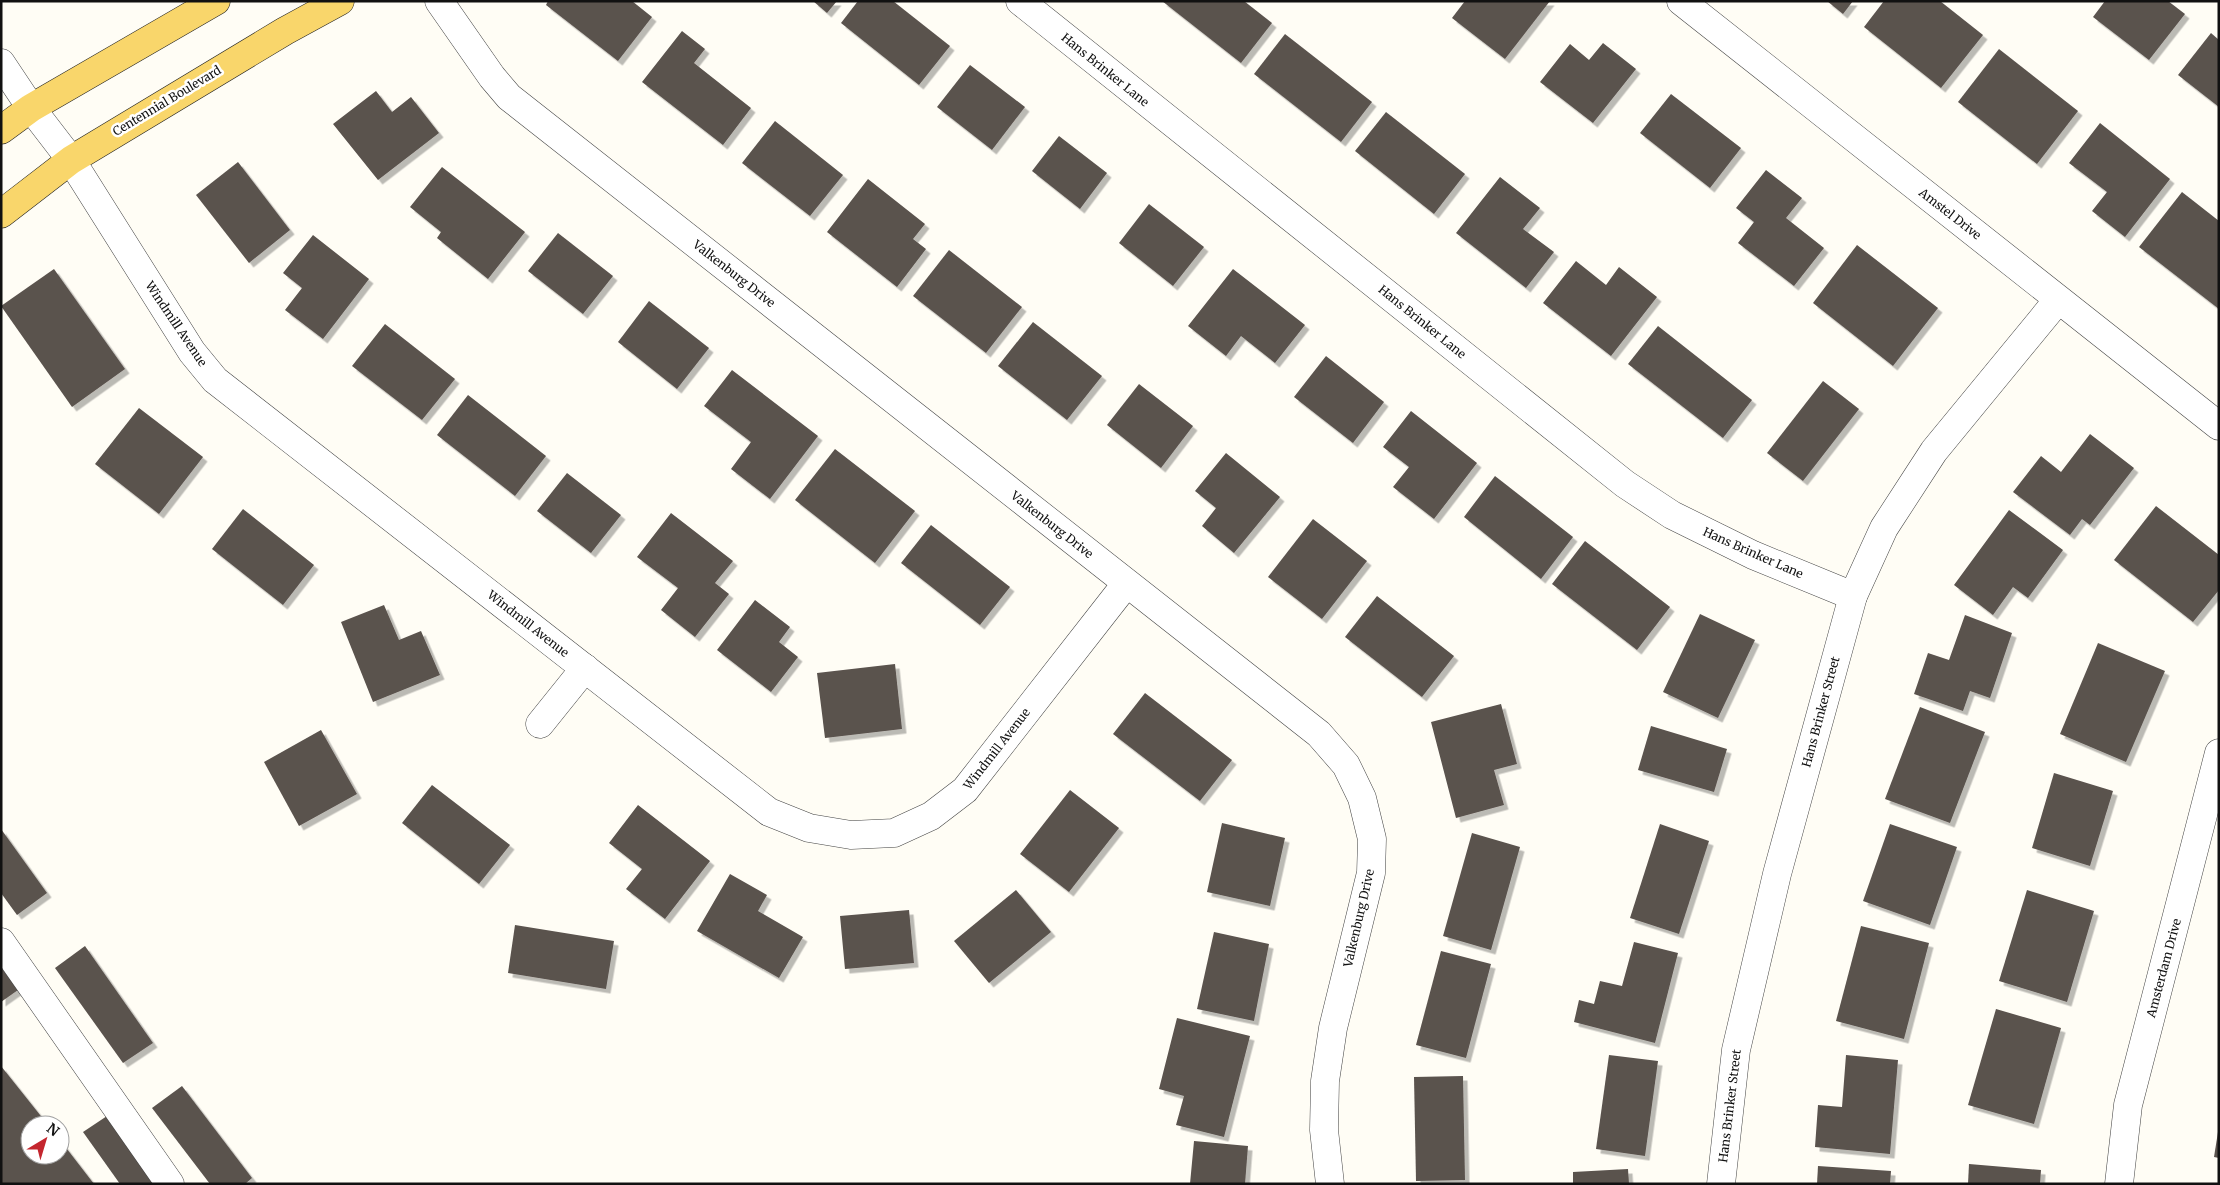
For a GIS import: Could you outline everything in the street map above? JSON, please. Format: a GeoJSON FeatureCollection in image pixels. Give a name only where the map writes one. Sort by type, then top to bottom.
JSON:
{"type":"FeatureCollection","features":[{"type":"Feature","properties":{"kind":"main road"},"geometry":{"type":"LineString","coordinates":[[1,130],[31,108],[216,1]]}},
{"type":"Feature","properties":{"kind":"main road","name":"Centennial Boulevard"},"geometry":{"type":"LineString","coordinates":[[1,214],[71,160],[286,31],[340,1]]}},
{"type":"Feature","properties":{"kind":"street","name":"Valkenburg Drive"},"geometry":{"type":"LineString","coordinates":[[439,1],[509,97],[1319,734],[1346,765],[1362,798],[1372,839],[1371,873],[1333,1028],[1325,1081],[1324,1130],[1330,1184]]}},
{"type":"Feature","properties":{"kind":"street","name":"Hans Brinker Lane"},"geometry":{"type":"LineString","coordinates":[[1020,1],[1625,484],[1672,515],[1696,527],[1753,555],[1853,596]]}},
{"type":"Feature","properties":{"kind":"street","name":"Amstel Drive"},"geometry":{"type":"LineString","coordinates":[[1681,1],[2219,426]]}},
{"type":"Feature","properties":{"kind":"street","name":"Windmill Avenue"},"geometry":{"type":"LineString","coordinates":[[1,63],[31,108],[71,160],[192,352],[215,380],[769,812],[809,828],[851,836],[894,833],[931,816],[965,790],[1126,584]]}},
{"type":"Feature","properties":{"kind":"street","name":"Hans Brinker Street"},"geometry":{"type":"LineString","coordinates":[[1721,1184],[1736,1050],[1777,874],[1853,596],[1884,528],[1934,451],[2058,300]]}},
{"type":"Feature","properties":{"kind":"street"},"geometry":{"type":"LineString","coordinates":[[540,724],[585,668]]}},
{"type":"Feature","properties":{"kind":"street","name":"Amsterdam Drive"},"geometry":{"type":"LineString","coordinates":[[2119,1184],[2128,1105],[2219,753]]}},
{"type":"Feature","properties":{"kind":"street"},"geometry":{"type":"LineString","coordinates":[[1,942],[170,1184]]}},
{"type":"Feature","properties":{"kind":"building"},"geometry":{"type":"Polygon","coordinates":[[[548,1],[632,1],[652,17],[618,61],[546,5],[548,1]]]}},
{"type":"Feature","properties":{"kind":"building"},"geometry":{"type":"Polygon","coordinates":[[[813,1],[837,1],[827,13],[813,1]]]}},
{"type":"Feature","properties":{"kind":"building"},"geometry":{"type":"Polygon","coordinates":[[[858,1],[893,1],[950,46],[919,85],[841,23],[858,1]]]}},
{"type":"Feature","properties":{"kind":"building"},"geometry":{"type":"Polygon","coordinates":[[[1162,1],[1244,1],[1272,23],[1241,63],[1162,1]]]}},
{"type":"Feature","properties":{"kind":"building"},"geometry":{"type":"Polygon","coordinates":[[[1465,1],[1550,1],[1505,59],[1452,18],[1465,1]]]}},
{"type":"Feature","properties":{"kind":"building"},"geometry":{"type":"Polygon","coordinates":[[[1827,1],[1853,1],[1843,14],[1827,1]]]}},
{"type":"Feature","properties":{"kind":"building"},"geometry":{"type":"Polygon","coordinates":[[[1884,1],[1940,1],[1983,35],[1941,88],[1864,27],[1884,1]]]}},
{"type":"Feature","properties":{"kind":"building"},"geometry":{"type":"Polygon","coordinates":[[[2105,1],[2168,1],[2185,14],[2149,60],[2093,17],[2105,1]]]}},
{"type":"Feature","properties":{"kind":"building"},"geometry":{"type":"Polygon","coordinates":[[[682,31],[705,49],[694,63],[751,108],[723,145],[642,82],[682,31]]]}},
{"type":"Feature","properties":{"kind":"building"},"geometry":{"type":"Polygon","coordinates":[[[2211,33],[2219,40],[2219,107],[2178,75],[2211,33]]]}},
{"type":"Feature","properties":{"kind":"building"},"geometry":{"type":"Polygon","coordinates":[[[1285,34],[1372,102],[1341,142],[1254,74],[1285,34]]]}},
{"type":"Feature","properties":{"kind":"building"},"geometry":{"type":"Polygon","coordinates":[[[1603,43],[1636,69],[1593,123],[1540,82],[1570,44],[1589,60],[1603,43]]]}},
{"type":"Feature","properties":{"kind":"building"},"geometry":{"type":"Polygon","coordinates":[[[1999,49],[2078,111],[2037,164],[1958,102],[1999,49]]]}},
{"type":"Feature","properties":{"kind":"building"},"geometry":{"type":"Polygon","coordinates":[[[970,65],[1025,107],[992,150],[937,107],[970,65]]]}},
{"type":"Feature","properties":{"kind":"building"},"geometry":{"type":"Polygon","coordinates":[[[376,91],[392,112],[411,97],[439,133],[378,180],[333,124],[376,91]]]}},
{"type":"Feature","properties":{"kind":"building"},"geometry":{"type":"Polygon","coordinates":[[[1671,94],[1741,148],[1710,188],[1640,133],[1671,94]]]}},
{"type":"Feature","properties":{"kind":"building"},"geometry":{"type":"Polygon","coordinates":[[[1386,112],[1465,174],[1434,214],[1355,151],[1386,112]]]}},
{"type":"Feature","properties":{"kind":"building"},"geometry":{"type":"Polygon","coordinates":[[[775,121],[843,175],[810,216],[742,163],[775,121]]]}},
{"type":"Feature","properties":{"kind":"building"},"geometry":{"type":"Polygon","coordinates":[[[2100,123],[2170,179],[2125,237],[2092,211],[2107,192],[2069,163],[2100,123]]]}},
{"type":"Feature","properties":{"kind":"building"},"geometry":{"type":"Polygon","coordinates":[[[1059,136],[1107,173],[1080,209],[1032,171],[1059,136]]]}},
{"type":"Feature","properties":{"kind":"building"},"geometry":{"type":"Polygon","coordinates":[[[238,162],[290,230],[249,263],[196,195],[238,162]]]}},
{"type":"Feature","properties":{"kind":"building"},"geometry":{"type":"Polygon","coordinates":[[[442,167],[525,232],[488,279],[437,238],[441,232],[410,207],[442,167]]]}},
{"type":"Feature","properties":{"kind":"building"},"geometry":{"type":"Polygon","coordinates":[[[1766,170],[1802,198],[1786,218],[1824,248],[1794,286],[1738,243],[1754,222],[1736,208],[1766,170]]]}},
{"type":"Feature","properties":{"kind":"building"},"geometry":{"type":"Polygon","coordinates":[[[1500,177],[1540,208],[1523,229],[1554,252],[1526,288],[1456,233],[1500,177]]]}},
{"type":"Feature","properties":{"kind":"building"},"geometry":{"type":"Polygon","coordinates":[[[868,179],[925,224],[913,239],[926,249],[897,287],[827,232],[868,179]]]}},
{"type":"Feature","properties":{"kind":"building"},"geometry":{"type":"Polygon","coordinates":[[[2182,192],[2219,221],[2219,309],[2139,247],[2182,192]]]}},
{"type":"Feature","properties":{"kind":"building"},"geometry":{"type":"Polygon","coordinates":[[[1149,204],[1204,247],[1173,286],[1119,243],[1149,204]]]}},
{"type":"Feature","properties":{"kind":"building"},"geometry":{"type":"Polygon","coordinates":[[[558,233],[613,276],[583,314],[528,271],[558,233]]]}},
{"type":"Feature","properties":{"kind":"building"},"geometry":{"type":"Polygon","coordinates":[[[313,235],[369,279],[323,339],[285,310],[302,288],[283,273],[313,235]]]}},
{"type":"Feature","properties":{"kind":"building"},"geometry":{"type":"Polygon","coordinates":[[[1857,245],[1938,308],[1893,366],[1813,303],[1857,245]]]}},
{"type":"Feature","properties":{"kind":"building"},"geometry":{"type":"Polygon","coordinates":[[[949,250],[1022,307],[986,353],[913,296],[949,250]]]}},
{"type":"Feature","properties":{"kind":"building"},"geometry":{"type":"Polygon","coordinates":[[[1576,261],[1606,285],[1619,267],[1657,297],[1611,356],[1543,303],[1576,261]]]}},
{"type":"Feature","properties":{"kind":"building"},"geometry":{"type":"Polygon","coordinates":[[[54,269],[125,369],[72,407],[1,306],[54,269]]]}},
{"type":"Feature","properties":{"kind":"building"},"geometry":{"type":"Polygon","coordinates":[[[1233,269],[1305,325],[1275,363],[1241,336],[1226,356],[1188,326],[1233,269]]]}},
{"type":"Feature","properties":{"kind":"building"},"geometry":{"type":"Polygon","coordinates":[[[649,301],[709,348],[677,389],[618,342],[649,301]]]}},
{"type":"Feature","properties":{"kind":"building"},"geometry":{"type":"Polygon","coordinates":[[[1033,322],[1102,376],[1067,420],[998,366],[1033,322]]]}},
{"type":"Feature","properties":{"kind":"building"},"geometry":{"type":"Polygon","coordinates":[[[385,324],[455,379],[422,420],[352,366],[385,324]]]}},
{"type":"Feature","properties":{"kind":"building"},"geometry":{"type":"Polygon","coordinates":[[[1658,326],[1752,400],[1723,438],[1628,364],[1658,326]]]}},
{"type":"Feature","properties":{"kind":"building"},"geometry":{"type":"Polygon","coordinates":[[[1326,356],[1384,402],[1353,443],[1294,397],[1326,356]]]}},
{"type":"Feature","properties":{"kind":"building"},"geometry":{"type":"Polygon","coordinates":[[[732,370],[818,436],[770,499],[731,469],[751,442],[704,406],[732,370]]]}},
{"type":"Feature","properties":{"kind":"building"},"geometry":{"type":"Polygon","coordinates":[[[1823,381],[1859,409],[1803,481],[1767,453],[1823,381]]]}},
{"type":"Feature","properties":{"kind":"building"},"geometry":{"type":"Polygon","coordinates":[[[1139,384],[1193,426],[1161,468],[1107,425],[1139,384]]]}},
{"type":"Feature","properties":{"kind":"building"},"geometry":{"type":"Polygon","coordinates":[[[468,395],[546,456],[515,496],[437,435],[468,395]]]}},
{"type":"Feature","properties":{"kind":"building"},"geometry":{"type":"Polygon","coordinates":[[[139,408],[203,457],[159,514],[95,464],[139,408]]]}},
{"type":"Feature","properties":{"kind":"building"},"geometry":{"type":"Polygon","coordinates":[[[1411,411],[1477,463],[1434,519],[1393,487],[1409,467],[1383,447],[1411,411]]]}},
{"type":"Feature","properties":{"kind":"building"},"geometry":{"type":"Polygon","coordinates":[[[2090,434],[2134,468],[2090,525],[2082,519],[2070,535],[2013,492],[2041,456],[2061,472],[2090,434]]]}},
{"type":"Feature","properties":{"kind":"building"},"geometry":{"type":"Polygon","coordinates":[[[835,449],[915,511],[875,563],[795,500],[835,449]]]}},
{"type":"Feature","properties":{"kind":"building"},"geometry":{"type":"Polygon","coordinates":[[[1226,453],[1280,497],[1234,553],[1202,526],[1216,508],[1195,491],[1226,453]]]}},
{"type":"Feature","properties":{"kind":"building"},"geometry":{"type":"Polygon","coordinates":[[[567,473],[621,515],[591,553],[537,511],[567,473]]]}},
{"type":"Feature","properties":{"kind":"building"},"geometry":{"type":"Polygon","coordinates":[[[1495,476],[1573,537],[1541,579],[1464,517],[1495,476]]]}},
{"type":"Feature","properties":{"kind":"building"},"geometry":{"type":"Polygon","coordinates":[[[2156,506],[2219,555],[2219,590],[2193,622],[2114,560],[2156,506]]]}},
{"type":"Feature","properties":{"kind":"building"},"geometry":{"type":"Polygon","coordinates":[[[243,509],[314,565],[283,605],[212,549],[243,509]]]}},
{"type":"Feature","properties":{"kind":"building"},"geometry":{"type":"Polygon","coordinates":[[[2009,510],[2063,550],[2028,598],[2013,587],[1993,615],[1954,585],[2009,510]]]}},
{"type":"Feature","properties":{"kind":"building"},"geometry":{"type":"Polygon","coordinates":[[[671,513],[733,561],[715,583],[729,594],[695,637],[661,610],[678,588],[637,557],[671,513]]]}},
{"type":"Feature","properties":{"kind":"building"},"geometry":{"type":"Polygon","coordinates":[[[1313,519],[1367,561],[1322,619],[1268,577],[1313,519]]]}},
{"type":"Feature","properties":{"kind":"building"},"geometry":{"type":"Polygon","coordinates":[[[931,525],[1010,587],[980,625],[901,563],[931,525]]]}},
{"type":"Feature","properties":{"kind":"building"},"geometry":{"type":"Polygon","coordinates":[[[1585,541],[1670,607],[1637,650],[1552,584],[1585,541]]]}},
{"type":"Feature","properties":{"kind":"building"},"geometry":{"type":"Polygon","coordinates":[[[1377,596],[1454,656],[1422,697],[1345,637],[1377,596]]]}},
{"type":"Feature","properties":{"kind":"building"},"geometry":{"type":"Polygon","coordinates":[[[755,600],[790,627],[779,642],[798,657],[771,692],[717,650],[755,600]]]}},
{"type":"Feature","properties":{"kind":"building"},"geometry":{"type":"Polygon","coordinates":[[[384,605],[399,640],[421,631],[440,675],[373,702],[341,622],[384,605]]]}},
{"type":"Feature","properties":{"kind":"building"},"geometry":{"type":"Polygon","coordinates":[[[1700,614],[1755,640],[1718,718],[1663,692],[1700,614]]]}},
{"type":"Feature","properties":{"kind":"building"},"geometry":{"type":"Polygon","coordinates":[[[1965,615],[2012,633],[1990,698],[1970,691],[1963,711],[1914,694],[1928,653],[1949,660],[1965,615]]]}},
{"type":"Feature","properties":{"kind":"building"},"geometry":{"type":"Polygon","coordinates":[[[2098,643],[2165,671],[2126,762],[2060,734],[2098,643]]]}},
{"type":"Feature","properties":{"kind":"building"},"geometry":{"type":"Polygon","coordinates":[[[895,664],[902,729],[825,738],[817,673],[895,664]]]}},
{"type":"Feature","properties":{"kind":"building"},"geometry":{"type":"Polygon","coordinates":[[[1145,693],[1232,760],[1200,801],[1113,734],[1145,693]]]}},
{"type":"Feature","properties":{"kind":"building"},"geometry":{"type":"Polygon","coordinates":[[[1501,704],[1517,764],[1494,770],[1504,805],[1456,818],[1431,722],[1501,704]]]}},
{"type":"Feature","properties":{"kind":"building"},"geometry":{"type":"Polygon","coordinates":[[[1920,707],[1985,732],[1950,823],[1885,799],[1920,707]]]}},
{"type":"Feature","properties":{"kind":"building"},"geometry":{"type":"Polygon","coordinates":[[[1651,726],[1727,749],[1714,792],[1638,770],[1651,726]]]}},
{"type":"Feature","properties":{"kind":"building"},"geometry":{"type":"Polygon","coordinates":[[[321,730],[357,794],[299,826],[264,762],[321,730]]]}},
{"type":"Feature","properties":{"kind":"building"},"geometry":{"type":"Polygon","coordinates":[[[2054,773],[2113,791],[2090,866],[2032,848],[2054,773]]]}},
{"type":"Feature","properties":{"kind":"building"},"geometry":{"type":"Polygon","coordinates":[[[432,785],[510,845],[479,884],[402,823],[432,785]]]}},
{"type":"Feature","properties":{"kind":"building"},"geometry":{"type":"Polygon","coordinates":[[[1070,790],[1119,828],[1069,892],[1020,854],[1070,790]]]}},
{"type":"Feature","properties":{"kind":"building"},"geometry":{"type":"Polygon","coordinates":[[[638,805],[710,861],[665,919],[626,889],[642,869],[609,843],[638,805]]]}},
{"type":"Feature","properties":{"kind":"building"},"geometry":{"type":"Polygon","coordinates":[[[1222,823],[1285,838],[1270,906],[1207,892],[1222,823]]]}},
{"type":"Feature","properties":{"kind":"building"},"geometry":{"type":"Polygon","coordinates":[[[1660,824],[1709,841],[1679,934],[1630,918],[1660,824]]]}},
{"type":"Feature","properties":{"kind":"building"},"geometry":{"type":"Polygon","coordinates":[[[1890,824],[1957,847],[1930,925],[1863,901],[1890,824]]]}},
{"type":"Feature","properties":{"kind":"building"},"geometry":{"type":"Polygon","coordinates":[[[1,829],[47,893],[17,915],[1,893],[1,829]]]}},
{"type":"Feature","properties":{"kind":"building"},"geometry":{"type":"Polygon","coordinates":[[[1472,833],[1520,847],[1491,950],[1443,936],[1472,833]]]}},
{"type":"Feature","properties":{"kind":"building"},"geometry":{"type":"Polygon","coordinates":[[[730,874],[767,895],[758,911],[803,937],[779,978],[697,931],[730,874]]]}},
{"type":"Feature","properties":{"kind":"building"},"geometry":{"type":"Polygon","coordinates":[[[1016,890],[1051,932],[989,983],[954,941],[1016,890]]]}},
{"type":"Feature","properties":{"kind":"building"},"geometry":{"type":"Polygon","coordinates":[[[2027,890],[2094,911],[2067,1002],[1999,981],[2027,890]]]}},
{"type":"Feature","properties":{"kind":"building"},"geometry":{"type":"Polygon","coordinates":[[[909,910],[914,963],[845,969],[840,916],[909,910]]]}},
{"type":"Feature","properties":{"kind":"building"},"geometry":{"type":"Polygon","coordinates":[[[515,925],[614,941],[606,989],[508,973],[515,925]]]}},
{"type":"Feature","properties":{"kind":"building"},"geometry":{"type":"Polygon","coordinates":[[[1861,926],[1929,943],[1904,1039],[1836,1021],[1861,926]]]}},
{"type":"Feature","properties":{"kind":"building"},"geometry":{"type":"Polygon","coordinates":[[[1214,932],[1269,944],[1254,1021],[1197,1009],[1214,932]]]}},
{"type":"Feature","properties":{"kind":"building"},"geometry":{"type":"Polygon","coordinates":[[[1634,942],[1678,953],[1655,1043],[1574,1022],[1579,1000],[1594,1004],[1600,981],[1622,986],[1634,942]]]}},
{"type":"Feature","properties":{"kind":"building"},"geometry":{"type":"Polygon","coordinates":[[[85,946],[153,1043],[123,1063],[55,968],[85,946]]]}},
{"type":"Feature","properties":{"kind":"building"},"geometry":{"type":"Polygon","coordinates":[[[1441,951],[1491,964],[1466,1058],[1416,1045],[1441,951]]]}},
{"type":"Feature","properties":{"kind":"building"},"geometry":{"type":"Polygon","coordinates":[[[1,967],[18,990],[1,1002],[1,967]]]}},
{"type":"Feature","properties":{"kind":"building"},"geometry":{"type":"Polygon","coordinates":[[[1996,1009],[2061,1028],[2034,1124],[1968,1105],[1996,1009]]]}},
{"type":"Feature","properties":{"kind":"building"},"geometry":{"type":"Polygon","coordinates":[[[1177,1018],[1250,1036],[1224,1137],[1176,1125],[1184,1096],[1159,1089],[1177,1018]]]}},
{"type":"Feature","properties":{"kind":"building"},"geometry":{"type":"Polygon","coordinates":[[[1609,1055],[1658,1061],[1645,1156],[1596,1149],[1609,1055]]]}},
{"type":"Feature","properties":{"kind":"building"},"geometry":{"type":"Polygon","coordinates":[[[1846,1055],[1898,1060],[1890,1154],[1815,1147],[1818,1105],[1842,1107],[1846,1055]]]}},
{"type":"Feature","properties":{"kind":"building"},"geometry":{"type":"Polygon","coordinates":[[[1,1066],[40,1115],[20,1115],[20,1165],[70,1165],[70,1153],[94,1184],[1,1184],[1,1066]]]}},
{"type":"Feature","properties":{"kind":"building"},"geometry":{"type":"Polygon","coordinates":[[[1463,1076],[1465,1180],[1416,1181],[1414,1077],[1463,1076]]]}},
{"type":"Feature","properties":{"kind":"building"},"geometry":{"type":"Polygon","coordinates":[[[182,1086],[252,1178],[245,1184],[210,1184],[152,1108],[182,1086]]]}},
{"type":"Feature","properties":{"kind":"building"},"geometry":{"type":"Polygon","coordinates":[[[107,1116],[156,1184],[120,1184],[83,1132],[107,1116]]]}},
{"type":"Feature","properties":{"kind":"building"},"geometry":{"type":"Polygon","coordinates":[[[2219,1132],[2219,1158],[2214,1157],[2219,1132]]]}},
{"type":"Feature","properties":{"kind":"building"},"geometry":{"type":"Polygon","coordinates":[[[1194,1141],[1248,1146],[1245,1184],[1190,1184],[1194,1141]]]}},
{"type":"Feature","properties":{"kind":"building"},"geometry":{"type":"Polygon","coordinates":[[[1969,1164],[2041,1170],[2040,1184],[1968,1184],[1969,1164]]]}},
{"type":"Feature","properties":{"kind":"building"},"geometry":{"type":"Polygon","coordinates":[[[1818,1166],[1891,1171],[1890,1184],[1817,1184],[1818,1166]]]}},
{"type":"Feature","properties":{"kind":"building"},"geometry":{"type":"Polygon","coordinates":[[[1628,1169],[1629,1184],[1573,1184],[1573,1172],[1628,1169]]]}}]}
